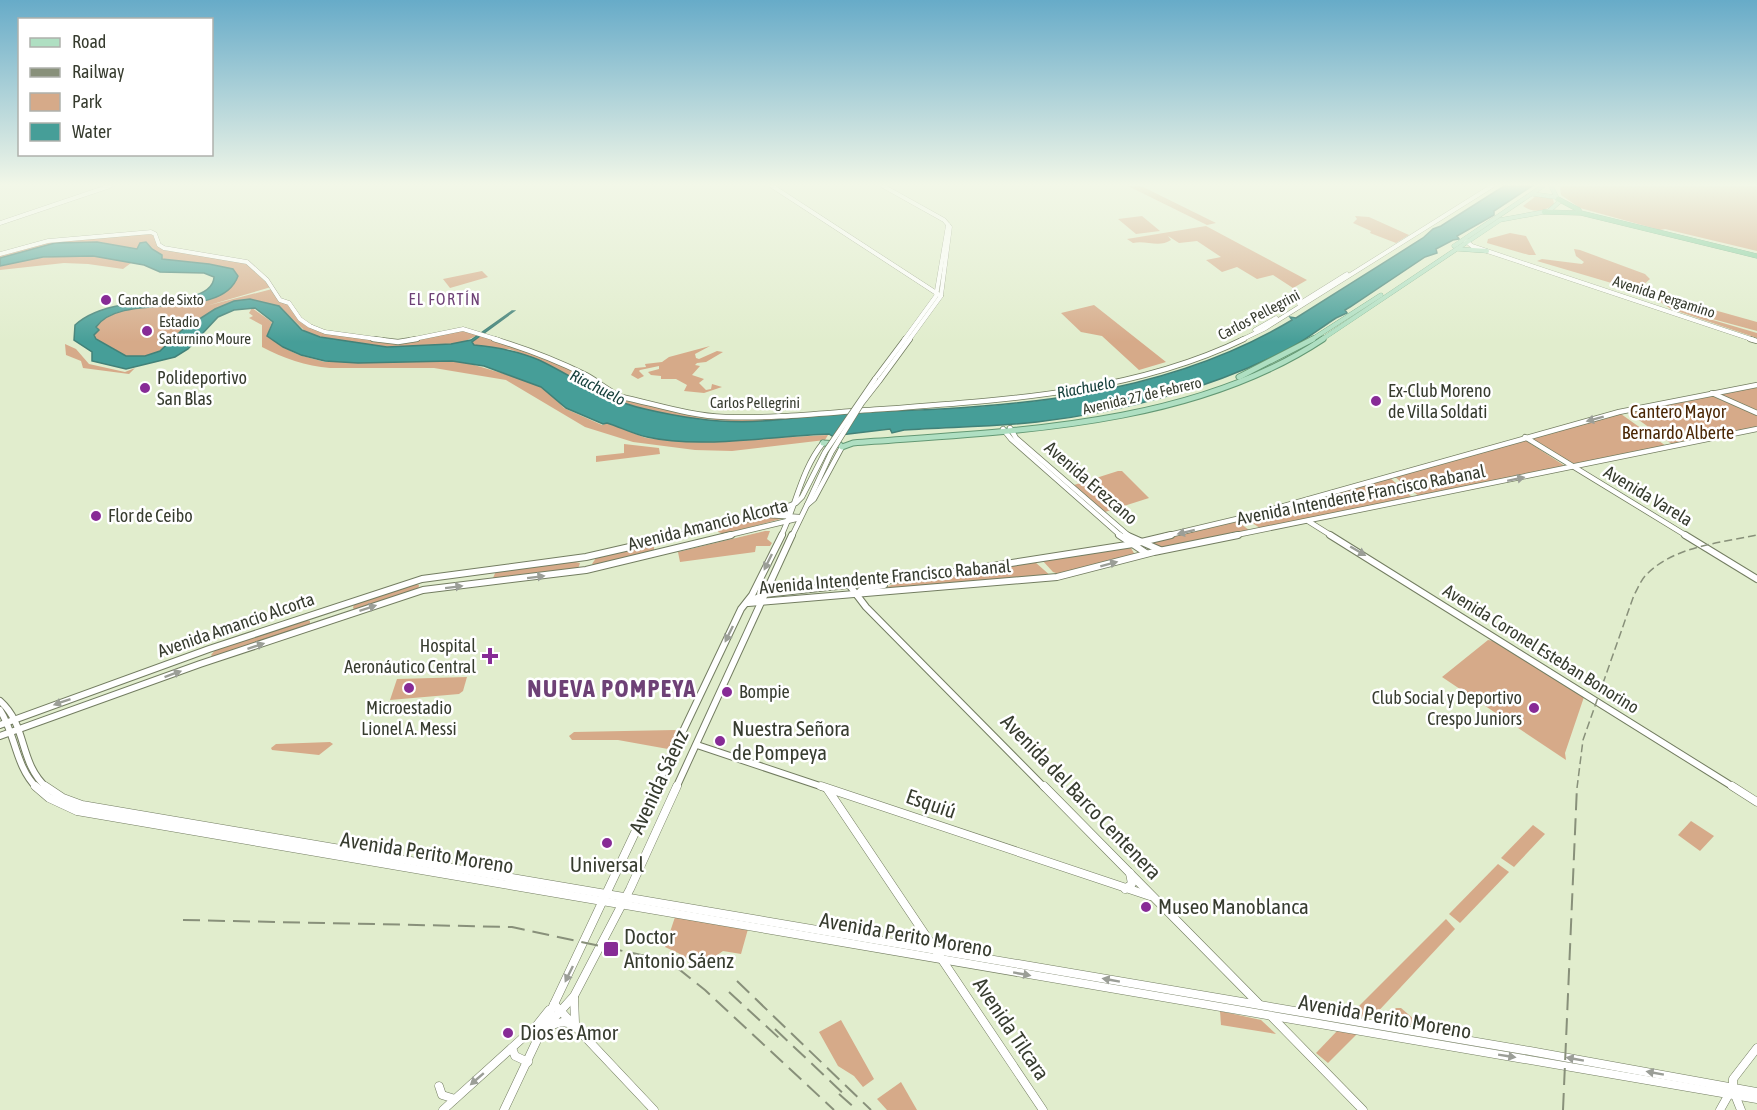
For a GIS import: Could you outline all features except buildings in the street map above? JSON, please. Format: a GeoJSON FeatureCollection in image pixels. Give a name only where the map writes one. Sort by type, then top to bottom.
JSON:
{"type":"FeatureCollection","features":[{"type":"Feature","properties":{"kind":"highway"},"geometry":{"type":"LineString","coordinates":[[1685,238],[1757,255]]}},
{"type":"Feature","properties":{"kind":"highway"},"geometry":{"type":"LineString","coordinates":[[1687,238],[1757,255]]}},
{"type":"Feature","properties":{"kind":"main road"},"geometry":{"type":"LineString","coordinates":[[851,238],[939,295]]}},
{"type":"Feature","properties":{"kind":"main road"},"geometry":{"type":"LineString","coordinates":[[767,515],[796,503],[804,494],[828,452],[939,295],[949,238]]}},
{"type":"Feature","properties":{"kind":"main road","name":"Carlos Pellegrini"},"geometry":{"type":"LineString","coordinates":[[476,334],[541,353],[589,377],[610,393],[649,404],[705,415],[733,417],[810,414],[1021,398],[1105,383],[1188,358],[1232,341],[1284,314],[1396,244],[1411,238]]}},
{"type":"Feature","properties":{"kind":"main road","name":"Avenida 27 de Febrero"},"geometry":{"type":"LineString","coordinates":[[1261,370],[1340,325],[1345,319],[1469,238]]}},
{"type":"Feature","properties":{"kind":"main road","name":"Avenida 27 de Febrero"},"geometry":{"type":"LineString","coordinates":[[842,447],[852,443],[1007,430],[1070,421],[1129,410],[1219,387],[1298,355],[1465,241],[1474,238]]}},
{"type":"Feature","properties":{"kind":"main road","name":"Avenida Pergamino"},"geometry":{"type":"LineString","coordinates":[[1476,238],[1478,244],[1490,250],[1757,340]]}},
{"type":"Feature","properties":{"kind":"main road","name":"Avenida Pergamino"},"geometry":{"type":"LineString","coordinates":[[1465,241],[1487,251],[1757,340]]}},
{"type":"Feature","properties":{"kind":"main road"},"geometry":{"type":"LineString","coordinates":[[1455,250],[1471,248],[1487,251]]}},
{"type":"Feature","properties":{"kind":"main road"},"geometry":{"type":"LineString","coordinates":[[896,355],[905,356]]}},
{"type":"Feature","properties":{"kind":"main road","name":"Avenida Intendente Francisco Rabanal"},"geometry":{"type":"LineString","coordinates":[[747,603],[765,594],[899,580],[1143,542],[1241,518],[1525,437],[1653,404],[1757,385]]}},
{"type":"Feature","properties":{"kind":"main road"},"geometry":{"type":"LineString","coordinates":[[1711,393],[1757,413]]}},
{"type":"Feature","properties":{"kind":"main road","name":"Avenida Intendente Francisco Rabanal"},"geometry":{"type":"LineString","coordinates":[[747,603],[1057,577],[1160,550],[1757,429]]}},
{"type":"Feature","properties":{"kind":"main road","name":"Avenida 27 de Febrero"},"geometry":{"type":"LineString","coordinates":[[823,443],[1007,430]]}},
{"type":"Feature","properties":{"kind":"main road","name":"Avenida Erezcano"},"geometry":{"type":"LineString","coordinates":[[1007,430],[1126,535],[1160,550]]}},
{"type":"Feature","properties":{"kind":"main road","name":"Avenida Varela"},"geometry":{"type":"LineString","coordinates":[[1525,437],[1571,468],[1757,579]]}},
{"type":"Feature","properties":{"kind":"main road"},"geometry":{"type":"LineString","coordinates":[[823,443],[839,444],[842,447]]}},
{"type":"Feature","properties":{"kind":"main road","name":"Avenida Sáenz"},"geometry":{"type":"LineString","coordinates":[[504,1110],[741,609],[747,603],[790,518],[796,503],[797,492],[823,443]]}},
{"type":"Feature","properties":{"kind":"main road","name":"Avenida Sáenz"},"geometry":{"type":"LineString","coordinates":[[697,745],[800,518],[807,505],[814,499],[842,447]]}},
{"type":"Feature","properties":{"kind":"main road"},"geometry":{"type":"LineString","coordinates":[[807,505],[828,452]]}},
{"type":"Feature","properties":{"kind":"main road"},"geometry":{"type":"LineString","coordinates":[[1394,503],[1416,497]]}},
{"type":"Feature","properties":{"kind":"main road","name":"Avenida Amancio Alcorta"},"geometry":{"type":"LineString","coordinates":[[0,725],[209,649],[427,578],[586,557],[767,515],[800,518]]}},
{"type":"Feature","properties":{"kind":"main road","name":"Avenida Amancio Alcorta"},"geometry":{"type":"LineString","coordinates":[[12,733],[200,664],[423,590],[586,570],[790,518]]}},
{"type":"Feature","properties":{"kind":"main road","name":"Avenida Coronel Esteban Bonorino"},"geometry":{"type":"LineString","coordinates":[[1308,521],[1757,802]]}},
{"type":"Feature","properties":{"kind":"main road","name":"Avenida Erezcano"},"geometry":{"type":"LineString","coordinates":[[1130,544],[1148,553]]}},
{"type":"Feature","properties":{"kind":"main road"},"geometry":{"type":"LineString","coordinates":[[857,595],[862,589],[899,580]]}},
{"type":"Feature","properties":{"kind":"main road","name":"Avenida del Barco Centenera"},"geometry":{"type":"LineString","coordinates":[[850,586],[1363,1110]]}},
{"type":"Feature","properties":{"kind":"main road"},"geometry":{"type":"LineString","coordinates":[[342,605],[350,609],[344,616]]}},
{"type":"Feature","properties":{"kind":"main road"},"geometry":{"type":"LineString","coordinates":[[0,701],[12,711],[16,718],[25,757],[33,774],[54,797]]}},
{"type":"Feature","properties":{"kind":"main road"},"geometry":{"type":"LineString","coordinates":[[0,710],[12,733],[25,774],[40,792],[54,797]]}},
{"type":"Feature","properties":{"kind":"main road","name":"Esquiú"},"geometry":{"type":"LineString","coordinates":[[697,745],[828,790]]}},
{"type":"Feature","properties":{"kind":"main road","name":"Avenida Tilcara"},"geometry":{"type":"LineString","coordinates":[[828,790],[1043,1110]]}},
{"type":"Feature","properties":{"kind":"main road","name":"Avenida Perito Moreno"},"geometry":{"type":"LineString","coordinates":[[54,797],[64,807],[87,813],[937,950],[1261,1006],[1733,1092],[1757,1099]]}},
{"type":"Feature","properties":{"kind":"main road"},"geometry":{"type":"LineString","coordinates":[[840,808],[844,800],[850,797]]}},
{"type":"Feature","properties":{"kind":"main road"},"geometry":{"type":"LineString","coordinates":[[1125,889],[1132,884],[1130,873]]}},
{"type":"Feature","properties":{"kind":"main road","name":"Esquiú"},"geometry":{"type":"LineString","coordinates":[[1125,889],[1153,897]]}},
{"type":"Feature","properties":{"kind":"main road","name":"Avenida Sáenz"},"geometry":{"type":"LineString","coordinates":[[544,1028],[574,996],[623,901]]}},
{"type":"Feature","properties":{"kind":"main road","name":"Avenida Perito Moreno"},"geometry":{"type":"LineString","coordinates":[[623,901],[944,960]]}},
{"type":"Feature","properties":{"kind":"main road"},"geometry":{"type":"LineString","coordinates":[[574,996],[573,1013],[576,1025]]}},
{"type":"Feature","properties":{"kind":"main road"},"geometry":{"type":"LineString","coordinates":[[442,1110],[537,1025],[554,1004],[654,1110]]}},
{"type":"Feature","properties":{"kind":"main road","name":"Avenida Perito Moreno"},"geometry":{"type":"LineString","coordinates":[[1270,1015],[1733,1092],[1757,1092]]}},
{"type":"Feature","properties":{"kind":"main road"},"geometry":{"type":"LineString","coordinates":[[544,1028],[562,1022],[576,1025]]}},
{"type":"Feature","properties":{"kind":"main road"},"geometry":{"type":"LineString","coordinates":[[512,1048],[515,1056],[528,1062]]}},
{"type":"Feature","properties":{"kind":"main road"},"geometry":{"type":"LineString","coordinates":[[1720,1110],[1733,1092],[1733,1079],[1757,1048]]}},
{"type":"Feature","properties":{"kind":"main road"},"geometry":{"type":"LineString","coordinates":[[439,1086],[442,1095],[455,1099]]}},
{"type":"Feature","properties":{"kind":"street","name":"Carlos Pellegrini"},"geometry":{"type":"LineString","coordinates":[[0,254],[48,241],[85,238]]}},
{"type":"Feature","properties":{"kind":"street","name":"Carlos Pellegrini"},"geometry":{"type":"LineString","coordinates":[[156,238],[159,245],[164,248],[248,262],[267,280],[280,300],[289,303],[300,319],[325,332],[395,342],[457,329],[476,334]]}},
{"type":"Feature","properties":{"kind":"street","name":"Avenida Erezcano"},"geometry":{"type":"LineString","coordinates":[[1007,430],[1130,544]]}},
{"type":"Feature","properties":{"kind":"street","name":"Avenida Amancio Alcorta"},"geometry":{"type":"LineString","coordinates":[[0,736],[12,733]]}},
{"type":"Feature","properties":{"kind":"street","name":"Avenida Sáenz"},"geometry":{"type":"LineString","coordinates":[[623,901],[697,745]]}},
{"type":"Feature","properties":{"kind":"street","name":"Esquiú"},"geometry":{"type":"LineString","coordinates":[[828,790],[1125,889]]}},
{"type":"Feature","properties":{"kind":"street","name":"Avenida Perito Moreno"},"geometry":{"type":"LineString","coordinates":[[944,960],[1270,1015]]}},
{"type":"Feature","properties":{"kind":"street"},"geometry":{"type":"LineString","coordinates":[[1733,1092],[1741,1110]]}},
{"type":"Feature","properties":{"kind":"green space"},"geometry":{"type":"Polygon","coordinates":[[[96,238],[155,238],[158,245],[246,263],[271,287],[206,306],[272,289],[278,299],[288,304],[299,319],[317,330],[411,342],[452,331],[465,331],[478,335],[461,343],[451,344],[387,347],[343,342],[308,334],[279,306],[250,299],[234,301],[215,309],[182,330],[160,351],[145,356],[126,356],[95,340],[95,328],[101,320],[127,310],[181,306],[208,299],[225,288],[236,274],[233,269],[162,259],[150,247],[139,245],[137,249],[97,242],[55,243],[0,258],[0,255],[46,242],[96,238]]]}},
{"type":"Feature","properties":{"kind":"green space"},"geometry":{"type":"Polygon","coordinates":[[[1169,238],[1171,240],[1157,244],[1133,243],[1127,239],[1169,238]]]}},
{"type":"Feature","properties":{"kind":"green space"},"geometry":{"type":"Polygon","coordinates":[[[1171,238],[1228,238],[1307,280],[1293,288],[1273,275],[1257,279],[1237,267],[1222,272],[1206,260],[1221,257],[1197,241],[1179,243],[1171,238]]]}},
{"type":"Feature","properties":{"kind":"green space"},"geometry":{"type":"Polygon","coordinates":[[[1382,238],[1404,238],[1396,243],[1382,238]]]}},
{"type":"Feature","properties":{"kind":"green space"},"geometry":{"type":"Polygon","coordinates":[[[1527,238],[1536,255],[1487,243],[1488,239],[1527,238]]]}},
{"type":"Feature","properties":{"kind":"green space"},"geometry":{"type":"Polygon","coordinates":[[[1702,238],[1757,238],[1757,251],[1702,238]]]}},
{"type":"Feature","properties":{"kind":"green space"},"geometry":{"type":"Polygon","coordinates":[[[1574,249],[1645,274],[1650,279],[1641,287],[1625,287],[1537,261],[1542,259],[1582,264],[1584,262],[1576,256],[1574,249]]]}},
{"type":"Feature","properties":{"kind":"green space"},"geometry":{"type":"Polygon","coordinates":[[[102,257],[131,263],[123,269],[64,263],[0,270],[0,266],[36,258],[102,257]]]}},
{"type":"Feature","properties":{"kind":"green space"},"geometry":{"type":"Polygon","coordinates":[[[482,271],[488,277],[450,288],[443,279],[482,271]]]}},
{"type":"Feature","properties":{"kind":"green space"},"geometry":{"type":"Polygon","coordinates":[[[1666,298],[1682,302],[1677,302],[1675,307],[1688,312],[1691,306],[1687,303],[1696,305],[1695,312],[1699,316],[1757,333],[1757,338],[1671,309],[1659,301],[1666,298]]]}},
{"type":"Feature","properties":{"kind":"green space"},"geometry":{"type":"Polygon","coordinates":[[[1094,305],[1166,362],[1139,370],[1102,336],[1081,332],[1061,313],[1094,305]]]}},
{"type":"Feature","properties":{"kind":"green space"},"geometry":{"type":"Polygon","coordinates":[[[252,308],[272,322],[267,336],[282,347],[299,355],[325,362],[464,362],[541,387],[564,408],[602,425],[607,423],[646,438],[692,442],[828,435],[825,440],[732,451],[695,450],[633,442],[585,427],[506,380],[434,368],[330,368],[286,358],[262,347],[262,325],[249,318],[253,316],[249,313],[252,308]]]}},
{"type":"Feature","properties":{"kind":"green space"},"geometry":{"type":"Polygon","coordinates":[[[1707,308],[1757,322],[1757,331],[1709,318],[1699,312],[1707,308]]]}},
{"type":"Feature","properties":{"kind":"green space"},"geometry":{"type":"Polygon","coordinates":[[[481,336],[523,348],[588,378],[606,392],[625,399],[717,417],[844,413],[762,421],[728,421],[682,417],[644,409],[606,397],[537,359],[509,349],[492,349],[474,345],[472,342],[481,336]]]}},
{"type":"Feature","properties":{"kind":"green space"},"geometry":{"type":"Polygon","coordinates":[[[65,344],[76,349],[89,364],[125,372],[135,368],[129,374],[83,368],[81,361],[66,355],[65,344]]]}},
{"type":"Feature","properties":{"kind":"green space"},"geometry":{"type":"Polygon","coordinates":[[[710,346],[695,354],[696,358],[699,359],[717,351],[723,352],[706,362],[697,363],[695,365],[700,366],[692,375],[704,379],[699,383],[706,390],[711,389],[712,384],[722,387],[704,393],[684,391],[687,385],[676,379],[661,379],[661,376],[651,375],[648,372],[659,369],[659,366],[640,370],[644,376],[638,379],[631,375],[635,368],[646,367],[645,364],[662,362],[669,357],[710,346]]]}},
{"type":"Feature","properties":{"kind":"green space"},"geometry":{"type":"Polygon","coordinates":[[[1757,387],[1757,412],[1719,394],[1757,387]]]}},
{"type":"Feature","properties":{"kind":"green space","name":"Cantero Mayor Bernardo Alberte"},"geometry":{"type":"Polygon","coordinates":[[[1712,396],[1757,415],[1757,427],[1673,445],[1628,412],[1712,396]]]}},
{"type":"Feature","properties":{"kind":"green space"},"geometry":{"type":"Polygon","coordinates":[[[1621,414],[1666,446],[1573,465],[1530,438],[1621,414]]]}},
{"type":"Feature","properties":{"kind":"green space"},"geometry":{"type":"Polygon","coordinates":[[[1525,440],[1565,466],[1420,497],[1395,477],[1525,440]]]}},
{"type":"Feature","properties":{"kind":"green space"},"geometry":{"type":"Polygon","coordinates":[[[624,444],[659,448],[660,454],[596,462],[596,456],[624,453],[624,444]]]}},
{"type":"Feature","properties":{"kind":"green space"},"geometry":{"type":"Polygon","coordinates":[[[1122,471],[1149,498],[1105,512],[1100,511],[1073,488],[1074,485],[1122,471]]]}},
{"type":"Feature","properties":{"kind":"green space"},"geometry":{"type":"Polygon","coordinates":[[[1390,478],[1412,497],[1260,528],[1246,519],[1390,478]]]}},
{"type":"Feature","properties":{"kind":"green space"},"geometry":{"type":"Polygon","coordinates":[[[763,518],[785,518],[724,534],[718,532],[721,528],[763,518]]]}},
{"type":"Feature","properties":{"kind":"green space"},"geometry":{"type":"Polygon","coordinates":[[[1237,521],[1249,530],[1160,549],[1150,542],[1237,521]]]}},
{"type":"Feature","properties":{"kind":"green space"},"geometry":{"type":"Polygon","coordinates":[[[770,531],[767,539],[772,543],[770,546],[756,546],[755,552],[680,562],[678,552],[770,531]]]}},
{"type":"Feature","properties":{"kind":"green space"},"geometry":{"type":"Polygon","coordinates":[[[648,545],[654,547],[654,551],[596,566],[592,564],[596,558],[648,545]]]}},
{"type":"Feature","properties":{"kind":"green space"},"geometry":{"type":"Polygon","coordinates":[[[1125,546],[1131,548],[1135,555],[1059,574],[1053,572],[1042,560],[1125,546]]]}},
{"type":"Feature","properties":{"kind":"green space"},"geometry":{"type":"Polygon","coordinates":[[[1035,562],[1052,577],[868,589],[899,582],[1035,562]]]}},
{"type":"Feature","properties":{"kind":"green space"},"geometry":{"type":"Polygon","coordinates":[[[580,563],[578,569],[493,578],[496,571],[580,563]]]}},
{"type":"Feature","properties":{"kind":"green space"},"geometry":{"type":"Polygon","coordinates":[[[416,584],[419,585],[418,590],[355,610],[353,608],[354,604],[416,584]]]}},
{"type":"Feature","properties":{"kind":"green space"},"geometry":{"type":"Polygon","coordinates":[[[307,620],[310,621],[310,625],[213,657],[211,655],[216,649],[307,620]]]}},
{"type":"Feature","properties":{"kind":"green space","name":"Club Social y Deportivo Crespo Juniors"},"geometry":{"type":"Polygon","coordinates":[[[1488,640],[1494,641],[1584,697],[1565,753],[1566,760],[1442,677],[1488,640]]]}},
{"type":"Feature","properties":{"kind":"green space"},"geometry":{"type":"Polygon","coordinates":[[[467,677],[463,691],[459,694],[390,700],[397,679],[467,677]]]}},
{"type":"Feature","properties":{"kind":"green space"},"geometry":{"type":"Polygon","coordinates":[[[675,730],[678,732],[668,749],[618,740],[572,740],[569,736],[574,732],[675,730]]]}},
{"type":"Feature","properties":{"kind":"green space"},"geometry":{"type":"Polygon","coordinates":[[[330,742],[333,744],[319,755],[272,750],[271,748],[276,744],[330,742]]]}},
{"type":"Feature","properties":{"kind":"green space"},"geometry":{"type":"Polygon","coordinates":[[[1691,821],[1714,836],[1700,851],[1678,835],[1691,821]]]}},
{"type":"Feature","properties":{"kind":"green space"},"geometry":{"type":"Polygon","coordinates":[[[1533,825],[1545,834],[1514,867],[1501,858],[1533,825]]]}},
{"type":"Feature","properties":{"kind":"green space"},"geometry":{"type":"Polygon","coordinates":[[[1498,864],[1509,872],[1460,923],[1449,914],[1498,864]]]}},
{"type":"Feature","properties":{"kind":"green space"},"geometry":{"type":"Polygon","coordinates":[[[675,917],[748,929],[741,954],[723,951],[700,967],[665,947],[675,917]]]}},
{"type":"Feature","properties":{"kind":"green space"},"geometry":{"type":"Polygon","coordinates":[[[1446,919],[1455,929],[1372,1018],[1350,1015],[1446,919]]]}},
{"type":"Feature","properties":{"kind":"green space"},"geometry":{"type":"Polygon","coordinates":[[[1396,1008],[1401,1008],[1423,1027],[1384,1020],[1396,1008]]]}},
{"type":"Feature","properties":{"kind":"green space"},"geometry":{"type":"Polygon","coordinates":[[[1220,1011],[1261,1020],[1276,1034],[1221,1025],[1220,1011]]]}},
{"type":"Feature","properties":{"kind":"green space"},"geometry":{"type":"Polygon","coordinates":[[[841,1020],[874,1079],[863,1087],[854,1076],[838,1066],[819,1032],[841,1020]]]}},
{"type":"Feature","properties":{"kind":"green space"},"geometry":{"type":"Polygon","coordinates":[[[1338,1030],[1358,1033],[1328,1063],[1316,1053],[1338,1030]]]}},
{"type":"Feature","properties":{"kind":"green space"},"geometry":{"type":"Polygon","coordinates":[[[901,1082],[917,1110],[887,1110],[877,1099],[901,1082]]]}},
{"type":"Feature","properties":{"kind":"water","name":"Riachuelo"},"geometry":{"type":"Polygon","coordinates":[[[1423,238],[1459,239],[1436,249],[1437,253],[1425,257],[1345,310],[1347,313],[1294,346],[1234,374],[1169,396],[1103,412],[1037,422],[904,430],[892,433],[890,429],[832,436],[829,434],[713,442],[647,437],[607,423],[603,424],[566,408],[541,387],[484,366],[452,361],[358,363],[325,361],[301,355],[267,336],[273,322],[255,308],[234,310],[218,317],[188,349],[175,357],[126,369],[92,361],[92,352],[74,340],[75,325],[80,321],[116,306],[190,297],[202,293],[211,286],[214,277],[204,273],[160,272],[144,265],[93,256],[43,257],[0,266],[0,258],[55,243],[97,242],[137,249],[140,243],[146,242],[162,255],[162,259],[233,269],[238,276],[228,290],[212,299],[127,310],[109,316],[96,327],[99,330],[94,335],[96,339],[126,356],[145,356],[160,351],[182,330],[215,309],[234,301],[250,299],[279,306],[302,330],[320,337],[387,347],[451,344],[471,340],[514,311],[472,342],[474,345],[507,350],[539,360],[604,394],[631,405],[703,420],[733,422],[1028,402],[1083,394],[1138,382],[1191,366],[1243,346],[1292,320],[1290,317],[1296,318],[1423,238]]]}},
{"type":"Feature","properties":{"kind":"railway"},"geometry":{"type":"LineString","coordinates":[[1577,788],[1583,740],[1634,595],[1643,579],[1657,565],[1684,552],[1757,535]]}},
{"type":"Feature","properties":{"kind":"railway"},"geometry":{"type":"LineString","coordinates":[[1563,1110],[1577,786]]}},
{"type":"Feature","properties":{"kind":"railway"},"geometry":{"type":"LineString","coordinates":[[183,920],[512,927],[660,959],[675,966],[705,990],[834,1110]]}},
{"type":"Feature","properties":{"kind":"railway"},"geometry":{"type":"LineString","coordinates":[[737,981],[871,1110]]}},
{"type":"Feature","properties":{"kind":"railway"},"geometry":{"type":"LineString","coordinates":[[729,992],[779,1038]]}},
{"type":"Feature","properties":{"kind":"railway"},"geometry":{"type":"LineString","coordinates":[[775,1029],[847,1097]]}},
{"type":"Feature","properties":{"kind":"railway"},"geometry":{"type":"LineString","coordinates":[[839,1094],[857,1110]]}},
{"type":"Feature","properties":{"kind":"place","name":"Cancha de Sixto"},"geometry":{"type":"Point","coordinates":[106,300]}},
{"type":"Feature","properties":{"kind":"place","name":"Estadio Saturnino Moure"},"geometry":{"type":"Point","coordinates":[147,331]}},
{"type":"Feature","properties":{"kind":"place","name":"Polideportivo San Blas"},"geometry":{"type":"Point","coordinates":[145,388]}},
{"type":"Feature","properties":{"kind":"place","name":"Ex-Club Moreno de Villa Soldati"},"geometry":{"type":"Point","coordinates":[1376,401]}},
{"type":"Feature","properties":{"kind":"place","name":"Flor de Ceibo"},"geometry":{"type":"Point","coordinates":[96,516]}},
{"type":"Feature","properties":{"kind":"place","name":"Hospital Aeronáutico Central"},"geometry":{"type":"Point","coordinates":[490,656]}},
{"type":"Feature","properties":{"kind":"place","name":"Microestadio Lionel A. Messi"},"geometry":{"type":"Point","coordinates":[409,688]}},
{"type":"Feature","properties":{"kind":"place","name":"Bompie"},"geometry":{"type":"Point","coordinates":[727,692]}},
{"type":"Feature","properties":{"kind":"place","name":"Club Social y Deportivo Crespo Juniors"},"geometry":{"type":"Point","coordinates":[1534,708]}},
{"type":"Feature","properties":{"kind":"place","name":"Nuestra Señora de Pompeya"},"geometry":{"type":"Point","coordinates":[720,741]}},
{"type":"Feature","properties":{"kind":"place","name":"Universal"},"geometry":{"type":"Point","coordinates":[607,843]}},
{"type":"Feature","properties":{"kind":"place","name":"Museo Manoblanca"},"geometry":{"type":"Point","coordinates":[1146,907]}},
{"type":"Feature","properties":{"kind":"place","name":"Doctor Antonio Sáenz"},"geometry":{"type":"Point","coordinates":[611,949]}},
{"type":"Feature","properties":{"kind":"place","name":"Dios es Amor"},"geometry":{"type":"Point","coordinates":[508,1033]}},
{"type":"Feature","properties":{"kind":"district","name":"EL FORTÍN"},"geometry":{"type":"Point","coordinates":[445,299]}},
{"type":"Feature","properties":{"kind":"district","name":"NUEVA POMPEYA"},"geometry":{"type":"Point","coordinates":[612,689]}}]}
